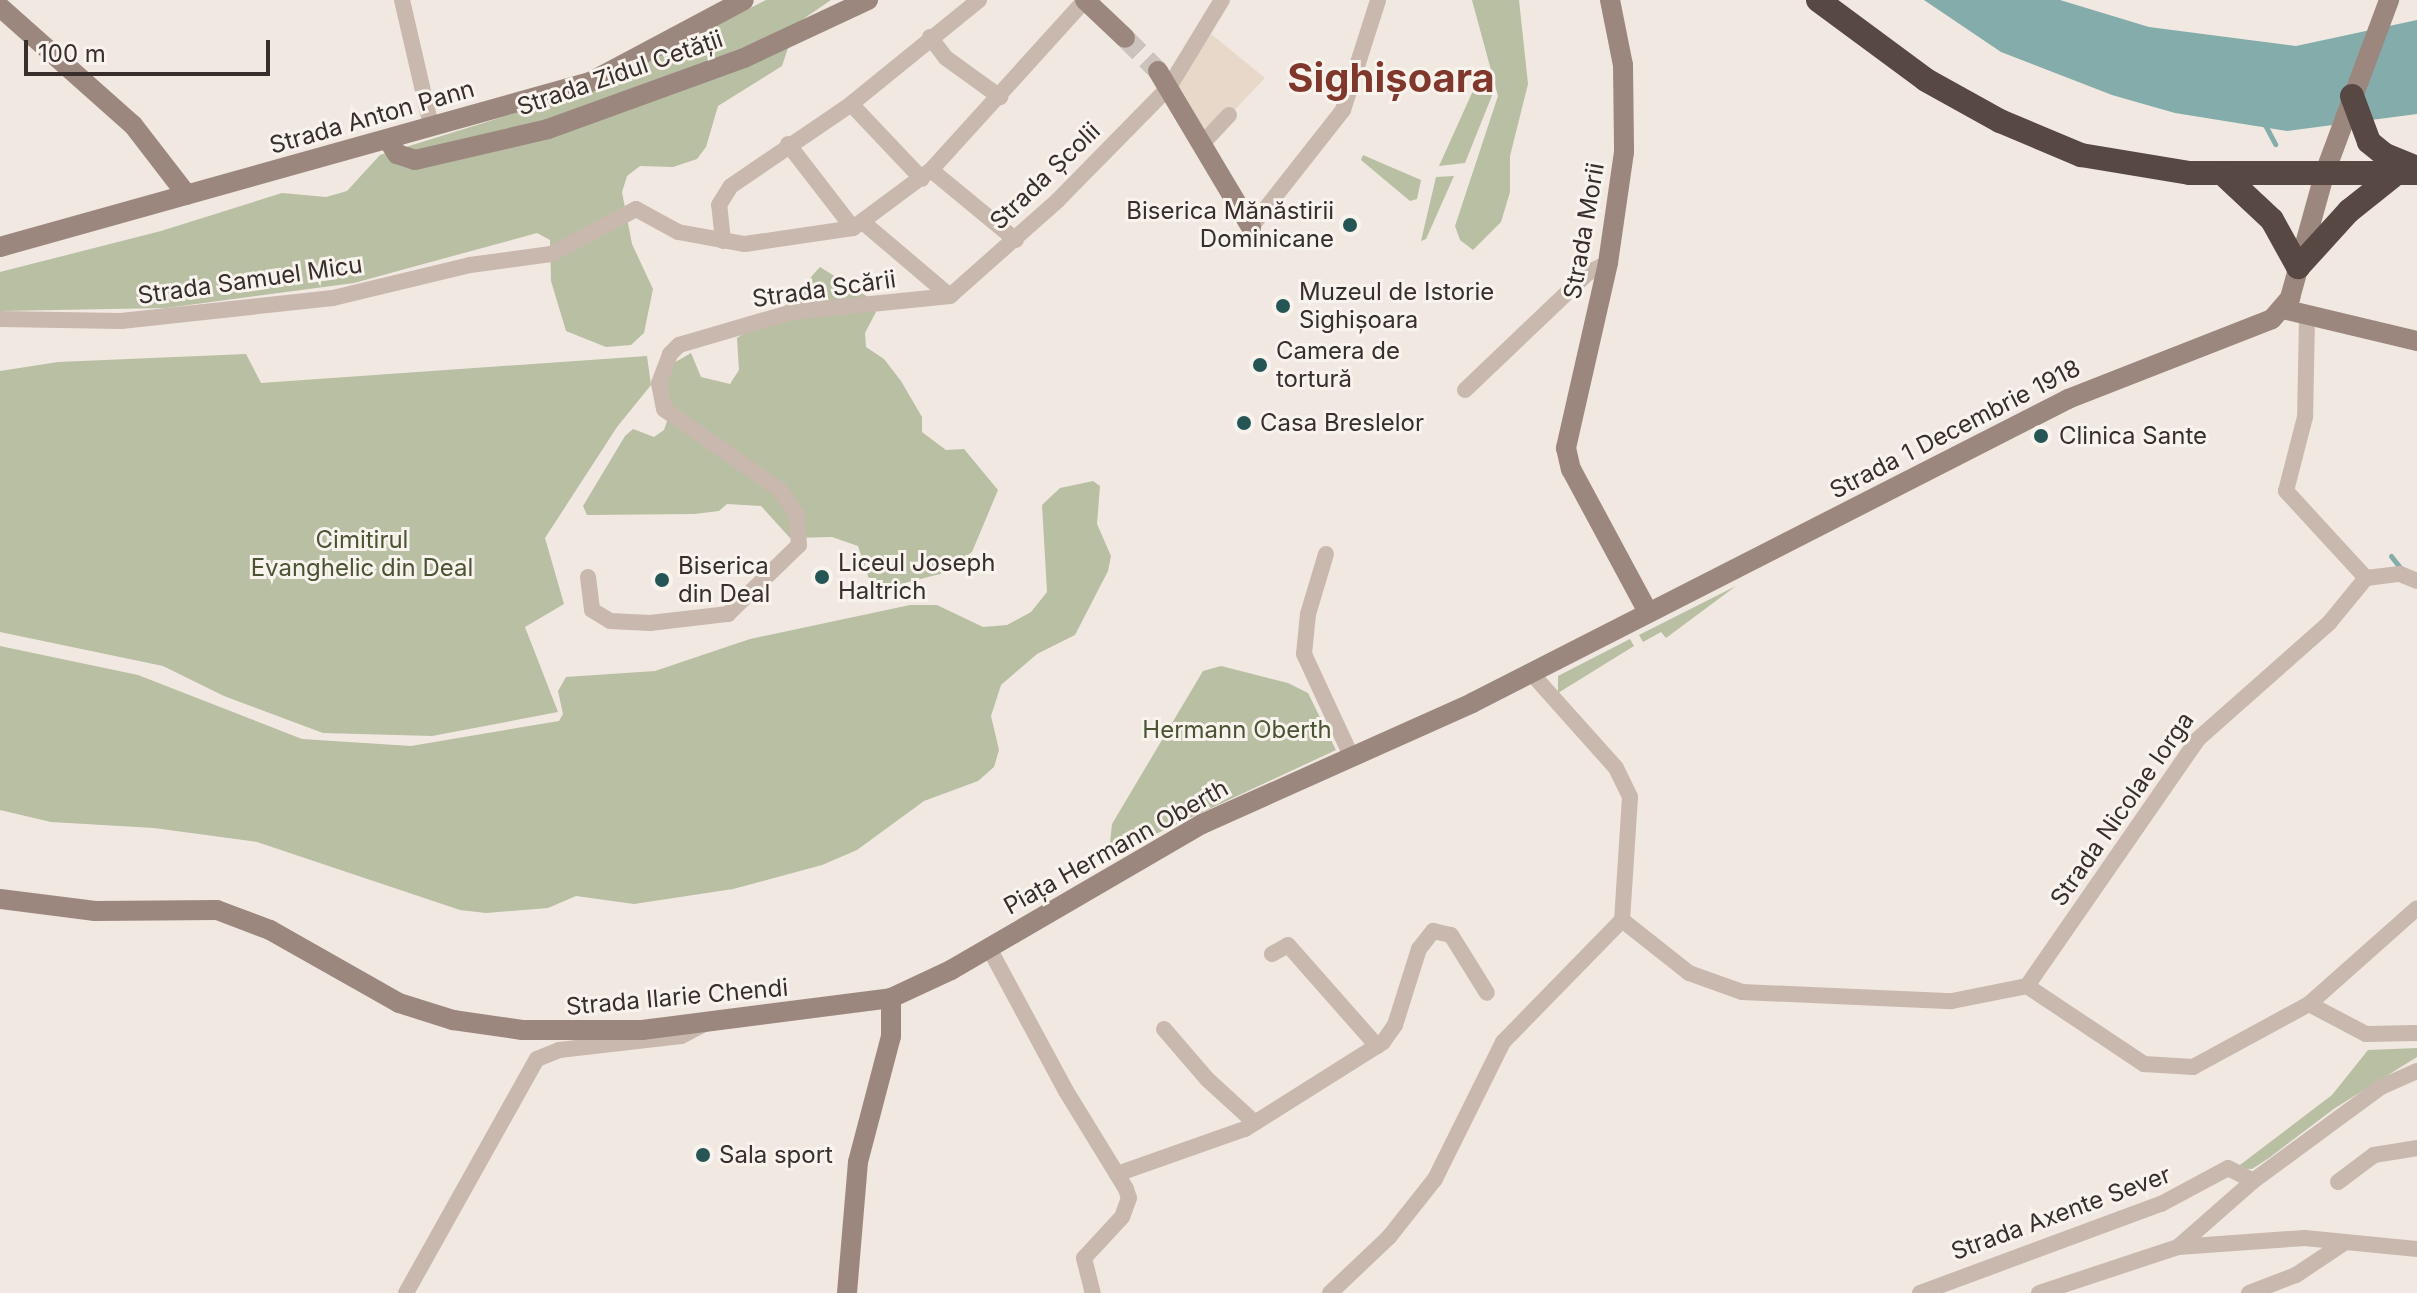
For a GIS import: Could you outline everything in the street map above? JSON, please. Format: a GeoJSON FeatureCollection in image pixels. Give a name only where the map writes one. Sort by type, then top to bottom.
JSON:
{"type":"FeatureCollection","features":[{"type":"Feature","properties":{"kind":"highway"},"geometry":{"type":"LineString","coordinates":[[1818,0],[1926,80],[2022,132],[2105,162],[2223,174],[2409,173]]}},
{"type":"Feature","properties":{"kind":"highway"},"geometry":{"type":"LineString","coordinates":[[2352,96],[2369,142],[2409,173]]}},
{"type":"Feature","properties":{"kind":"highway"},"geometry":{"type":"LineString","coordinates":[[2223,174],[2272,220],[2298,267],[2349,211],[2409,173]]}},
{"type":"Feature","properties":{"kind":"street"},"geometry":{"type":"LineString","coordinates":[[402,0],[431,126]]}},
{"type":"Feature","properties":{"kind":"street","name":"Strada Anton Pann"},"geometry":{"type":"LineString","coordinates":[[0,247],[590,82],[744,0]]}},
{"type":"Feature","properties":{"kind":"street","name":"Strada Zidul Cetății"},"geometry":{"type":"LineString","coordinates":[[388,140],[397,154],[415,160],[548,129],[744,58],[868,0]]}},
{"type":"Feature","properties":{"kind":"street"},"geometry":{"type":"LineString","coordinates":[[979,0],[851,104],[788,144],[724,195],[719,220],[723,241],[766,243],[859,226],[927,175],[1085,0],[1125,38]]}},
{"type":"Feature","properties":{"kind":"street","name":"Strada Școlii"},"geometry":{"type":"LineString","coordinates":[[950,296],[1016,240],[1164,79],[1205,29],[1222,0]]}},
{"type":"Feature","properties":{"kind":"street"},"geometry":{"type":"LineString","coordinates":[[1164,79],[1251,227],[1332,130],[1343,110],[1378,0]]}},
{"type":"Feature","properties":{"kind":"street","name":"Strada Morii"},"geometry":{"type":"LineString","coordinates":[[1610,0],[1625,110],[1621,189],[1608,263],[1566,431],[1571,469],[1648,612]]}},
{"type":"Feature","properties":{"kind":"street"},"geometry":{"type":"LineString","coordinates":[[2389,0],[2336,140],[2283,309],[2417,341]]}},
{"type":"Feature","properties":{"kind":"street"},"geometry":{"type":"LineString","coordinates":[[0,7],[133,125],[187,195]]}},
{"type":"Feature","properties":{"kind":"street"},"geometry":{"type":"LineString","coordinates":[[930,37],[946,58],[1000,97]]}},
{"type":"Feature","properties":{"kind":"street"},"geometry":{"type":"LineString","coordinates":[[851,104],[927,175],[1016,240]]}},
{"type":"Feature","properties":{"kind":"street"},"geometry":{"type":"LineString","coordinates":[[1201,145],[1229,115]]}},
{"type":"Feature","properties":{"kind":"street"},"geometry":{"type":"LineString","coordinates":[[788,144],[859,226],[950,296]]}},
{"type":"Feature","properties":{"kind":"street","name":"Strada Samuel Micu"},"geometry":{"type":"LineString","coordinates":[[0,319],[121,321],[333,298],[470,265],[551,254],[636,209],[678,232],[723,241]]}},
{"type":"Feature","properties":{"kind":"street"},"geometry":{"type":"LineString","coordinates":[[1465,390],[1588,273],[1608,263]]}},
{"type":"Feature","properties":{"kind":"street","name":"Strada Scării"},"geometry":{"type":"LineString","coordinates":[[588,577],[592,610],[610,621],[650,623],[728,614],[799,545],[799,523],[780,490],[664,409],[659,383],[670,354],[679,345],[792,312],[950,296]]}},
{"type":"Feature","properties":{"kind":"street","name":"Strada 1 Decembrie 1918"},"geometry":{"type":"LineString","coordinates":[[1532,674],[2068,399],[2254,327],[2283,309]]}},
{"type":"Feature","properties":{"kind":"street"},"geometry":{"type":"LineString","coordinates":[[2307,317],[2305,417],[2286,491],[2366,578],[2400,574],[2417,581]]}},
{"type":"Feature","properties":{"kind":"street"},"geometry":{"type":"LineString","coordinates":[[1326,554],[1308,614],[1304,654],[1347,749]]}},
{"type":"Feature","properties":{"kind":"street","name":"Strada Nicolae Iorga"},"geometry":{"type":"LineString","coordinates":[[2027,986],[2198,739],[2329,623],[2366,578]]}},
{"type":"Feature","properties":{"kind":"street"},"geometry":{"type":"LineString","coordinates":[[1330,1293],[1389,1237],[1435,1179],[1503,1042],[1622,920],[1630,797],[1616,768],[1532,674]]}},
{"type":"Feature","properties":{"kind":"street","name":"Piața Hermann Oberth"},"geometry":{"type":"LineString","coordinates":[[989,948],[1202,824],[1347,749],[1532,674]]}},
{"type":"Feature","properties":{"kind":"street","name":"Strada Ilarie Chendi"},"geometry":{"type":"LineString","coordinates":[[0,899],[95,911],[217,910],[290,940],[399,1003],[453,1020],[564,1034],[705,1024],[891,998],[989,948]]}},
{"type":"Feature","properties":{"kind":"street"},"geometry":{"type":"LineString","coordinates":[[1622,920],[1689,973],[1742,992],[1952,1001],[2027,986],[2144,1064],[2175,1070],[2224,1052],[2309,1004],[2417,908]]}},
{"type":"Feature","properties":{"kind":"street"},"geometry":{"type":"LineString","coordinates":[[1117,1174],[1221,1141],[1377,1046],[1395,1025],[1419,949],[1433,931],[1451,935],[1487,993]]}},
{"type":"Feature","properties":{"kind":"street"},"geometry":{"type":"LineString","coordinates":[[1272,954],[1288,945],[1377,1046]]}},
{"type":"Feature","properties":{"kind":"street"},"geometry":{"type":"LineString","coordinates":[[989,948],[1058,1078],[1129,1198],[1122,1217],[1084,1258],[1093,1293]]}},
{"type":"Feature","properties":{"kind":"street"},"geometry":{"type":"LineString","coordinates":[[847,1293],[858,1162],[891,1036],[891,998]]}},
{"type":"Feature","properties":{"kind":"street"},"geometry":{"type":"LineString","coordinates":[[2309,1004],[2366,1034],[2417,1033]]}},
{"type":"Feature","properties":{"kind":"street"},"geometry":{"type":"LineString","coordinates":[[406,1293],[537,1059],[559,1050],[681,1036],[705,1024]]}},
{"type":"Feature","properties":{"kind":"street"},"geometry":{"type":"LineString","coordinates":[[1164,1029],[1207,1079],[1255,1123]]}},
{"type":"Feature","properties":{"kind":"street"},"geometry":{"type":"LineString","coordinates":[[2178,1247],[2253,1181],[2381,1087],[2417,1071]]}},
{"type":"Feature","properties":{"kind":"street"},"geometry":{"type":"LineString","coordinates":[[2338,1182],[2374,1155],[2417,1148]]}},
{"type":"Feature","properties":{"kind":"street","name":"Strada Axente Sever"},"geometry":{"type":"LineString","coordinates":[[1920,1293],[2161,1204],[2228,1168],[2253,1181]]}},
{"type":"Feature","properties":{"kind":"street"},"geometry":{"type":"LineString","coordinates":[[2039,1293],[2178,1247],[2305,1238],[2417,1249]]}},
{"type":"Feature","properties":{"kind":"street"},"geometry":{"type":"LineString","coordinates":[[2249,1293],[2296,1275],[2344,1243]]}},
{"type":"Feature","properties":{"kind":"green space"},"geometry":{"type":"Polygon","coordinates":[[[766,0],[831,0],[796,24],[782,66],[718,106],[706,147],[697,159],[673,167],[640,166],[627,176],[622,192],[632,244],[653,289],[644,333],[631,345],[606,347],[566,331],[551,281],[550,240],[537,233],[354,283],[166,308],[0,311],[0,272],[161,231],[282,193],[326,197],[347,191],[380,155],[587,91],[766,0]]]}},
{"type":"Feature","properties":{"kind":"green space"},"geometry":{"type":"Polygon","coordinates":[[[1472,0],[1519,0],[1528,84],[1510,156],[1510,192],[1501,222],[1473,250],[1460,240],[1455,226],[1498,96],[1472,0]]]}},
{"type":"Feature","properties":{"kind":"green space"},"geometry":{"type":"Polygon","coordinates":[[[1481,73],[1493,93],[1465,163],[1439,166],[1481,73]]]}},
{"type":"Feature","properties":{"kind":"green space"},"geometry":{"type":"Polygon","coordinates":[[[1363,155],[1421,180],[1417,199],[1410,201],[1361,160],[1363,155]]]}},
{"type":"Feature","properties":{"kind":"green space"},"geometry":{"type":"Polygon","coordinates":[[[1454,176],[1426,239],[1421,241],[1436,177],[1454,176]]]}},
{"type":"Feature","properties":{"kind":"green space"},"geometry":{"type":"Polygon","coordinates":[[[820,267],[868,297],[876,312],[865,333],[866,347],[884,359],[901,381],[922,417],[922,432],[946,450],[964,449],[998,490],[972,552],[940,574],[873,591],[858,546],[832,537],[790,538],[761,506],[727,504],[719,511],[694,514],[587,515],[583,506],[625,436],[633,429],[654,437],[664,430],[672,407],[664,392],[672,364],[691,353],[701,377],[730,384],[739,370],[737,338],[784,307],[820,267]]]}},
{"type":"Feature","properties":{"kind":"green space","name":"Cimitirul Evanghelic din Deal"},"geometry":{"type":"Polygon","coordinates":[[[246,354],[261,383],[647,356],[651,385],[617,427],[545,538],[564,604],[525,627],[558,712],[432,736],[323,733],[224,696],[163,666],[0,632],[0,371],[58,362],[246,354]]]}},
{"type":"Feature","properties":{"kind":"green space"},"geometry":{"type":"Polygon","coordinates":[[[1093,481],[1100,486],[1097,524],[1111,556],[1108,571],[1075,635],[1037,654],[1001,685],[991,716],[999,750],[994,767],[978,781],[924,801],[857,850],[822,865],[733,889],[634,904],[576,896],[548,908],[486,913],[460,910],[257,842],[154,828],[51,822],[0,810],[0,646],[138,675],[302,739],[411,746],[559,721],[563,714],[558,691],[566,677],[655,671],[750,639],[910,605],[937,605],[983,627],[1007,625],[1031,612],[1047,592],[1042,505],[1060,488],[1093,481]]]}},
{"type":"Feature","properties":{"kind":"green space"},"geometry":{"type":"Polygon","coordinates":[[[1736,586],[1666,638],[1661,632],[1643,642],[1639,635],[1736,586]]]}},
{"type":"Feature","properties":{"kind":"green space"},"geometry":{"type":"Polygon","coordinates":[[[1630,639],[1634,646],[1558,693],[1558,676],[1630,639]]]}},
{"type":"Feature","properties":{"kind":"green space","name":"Hermann Oberth"},"geometry":{"type":"Polygon","coordinates":[[[1221,666],[1288,683],[1308,693],[1336,750],[1115,853],[1110,843],[1112,824],[1203,671],[1221,666]]]}},
{"type":"Feature","properties":{"kind":"green space"},"geometry":{"type":"Polygon","coordinates":[[[2417,1048],[2417,1057],[2335,1108],[2269,1158],[2252,1169],[2236,1168],[2332,1095],[2368,1050],[2417,1048]]]}},
{"type":"Feature","properties":{"kind":"shaded area"},"geometry":{"type":"Polygon","coordinates":[[[1205,29],[1265,78],[1201,145],[1169,87],[1205,29]]]}},
{"type":"Feature","properties":{"kind":"water"},"geometry":{"type":"Polygon","coordinates":[[[1924,0],[2060,0],[2149,27],[2296,46],[2417,20],[2417,114],[2287,131],[2175,113],[2112,95],[2001,52],[1924,0]]]}},
{"type":"Feature","properties":{"kind":"waterway"},"geometry":{"type":"LineString","coordinates":[[2264,123],[2275,144]]}},
{"type":"Feature","properties":{"kind":"waterway"},"geometry":{"type":"LineString","coordinates":[[2391,556],[2401,569]]}},
{"type":"Feature","properties":{"kind":"tunnel"},"geometry":{"type":"LineString","coordinates":[[1125,38],[1158,71]]}},
{"type":"Feature","properties":{"kind":"place","name":"Biserica Mănăstirii Dominicane"},"geometry":{"type":"Point","coordinates":[1350,225]}},
{"type":"Feature","properties":{"kind":"place","name":"Muzeul de Istorie Sighișoara"},"geometry":{"type":"Point","coordinates":[1283,306]}},
{"type":"Feature","properties":{"kind":"place","name":"Camera de tortură"},"geometry":{"type":"Point","coordinates":[1260,365]}},
{"type":"Feature","properties":{"kind":"place","name":"Casa Breslelor"},"geometry":{"type":"Point","coordinates":[1244,423]}},
{"type":"Feature","properties":{"kind":"place","name":"Clinica Sante"},"geometry":{"type":"Point","coordinates":[2041,436]}},
{"type":"Feature","properties":{"kind":"place","name":"Liceul Joseph Haltrich"},"geometry":{"type":"Point","coordinates":[822,577]}},
{"type":"Feature","properties":{"kind":"place","name":"Biserica din Deal"},"geometry":{"type":"Point","coordinates":[662,580]}},
{"type":"Feature","properties":{"kind":"place","name":"Sala sport"},"geometry":{"type":"Point","coordinates":[703,1155]}},
{"type":"Feature","properties":{"kind":"district","name":"Sighișoara"},"geometry":{"type":"Point","coordinates":[1391,78]}}]}
